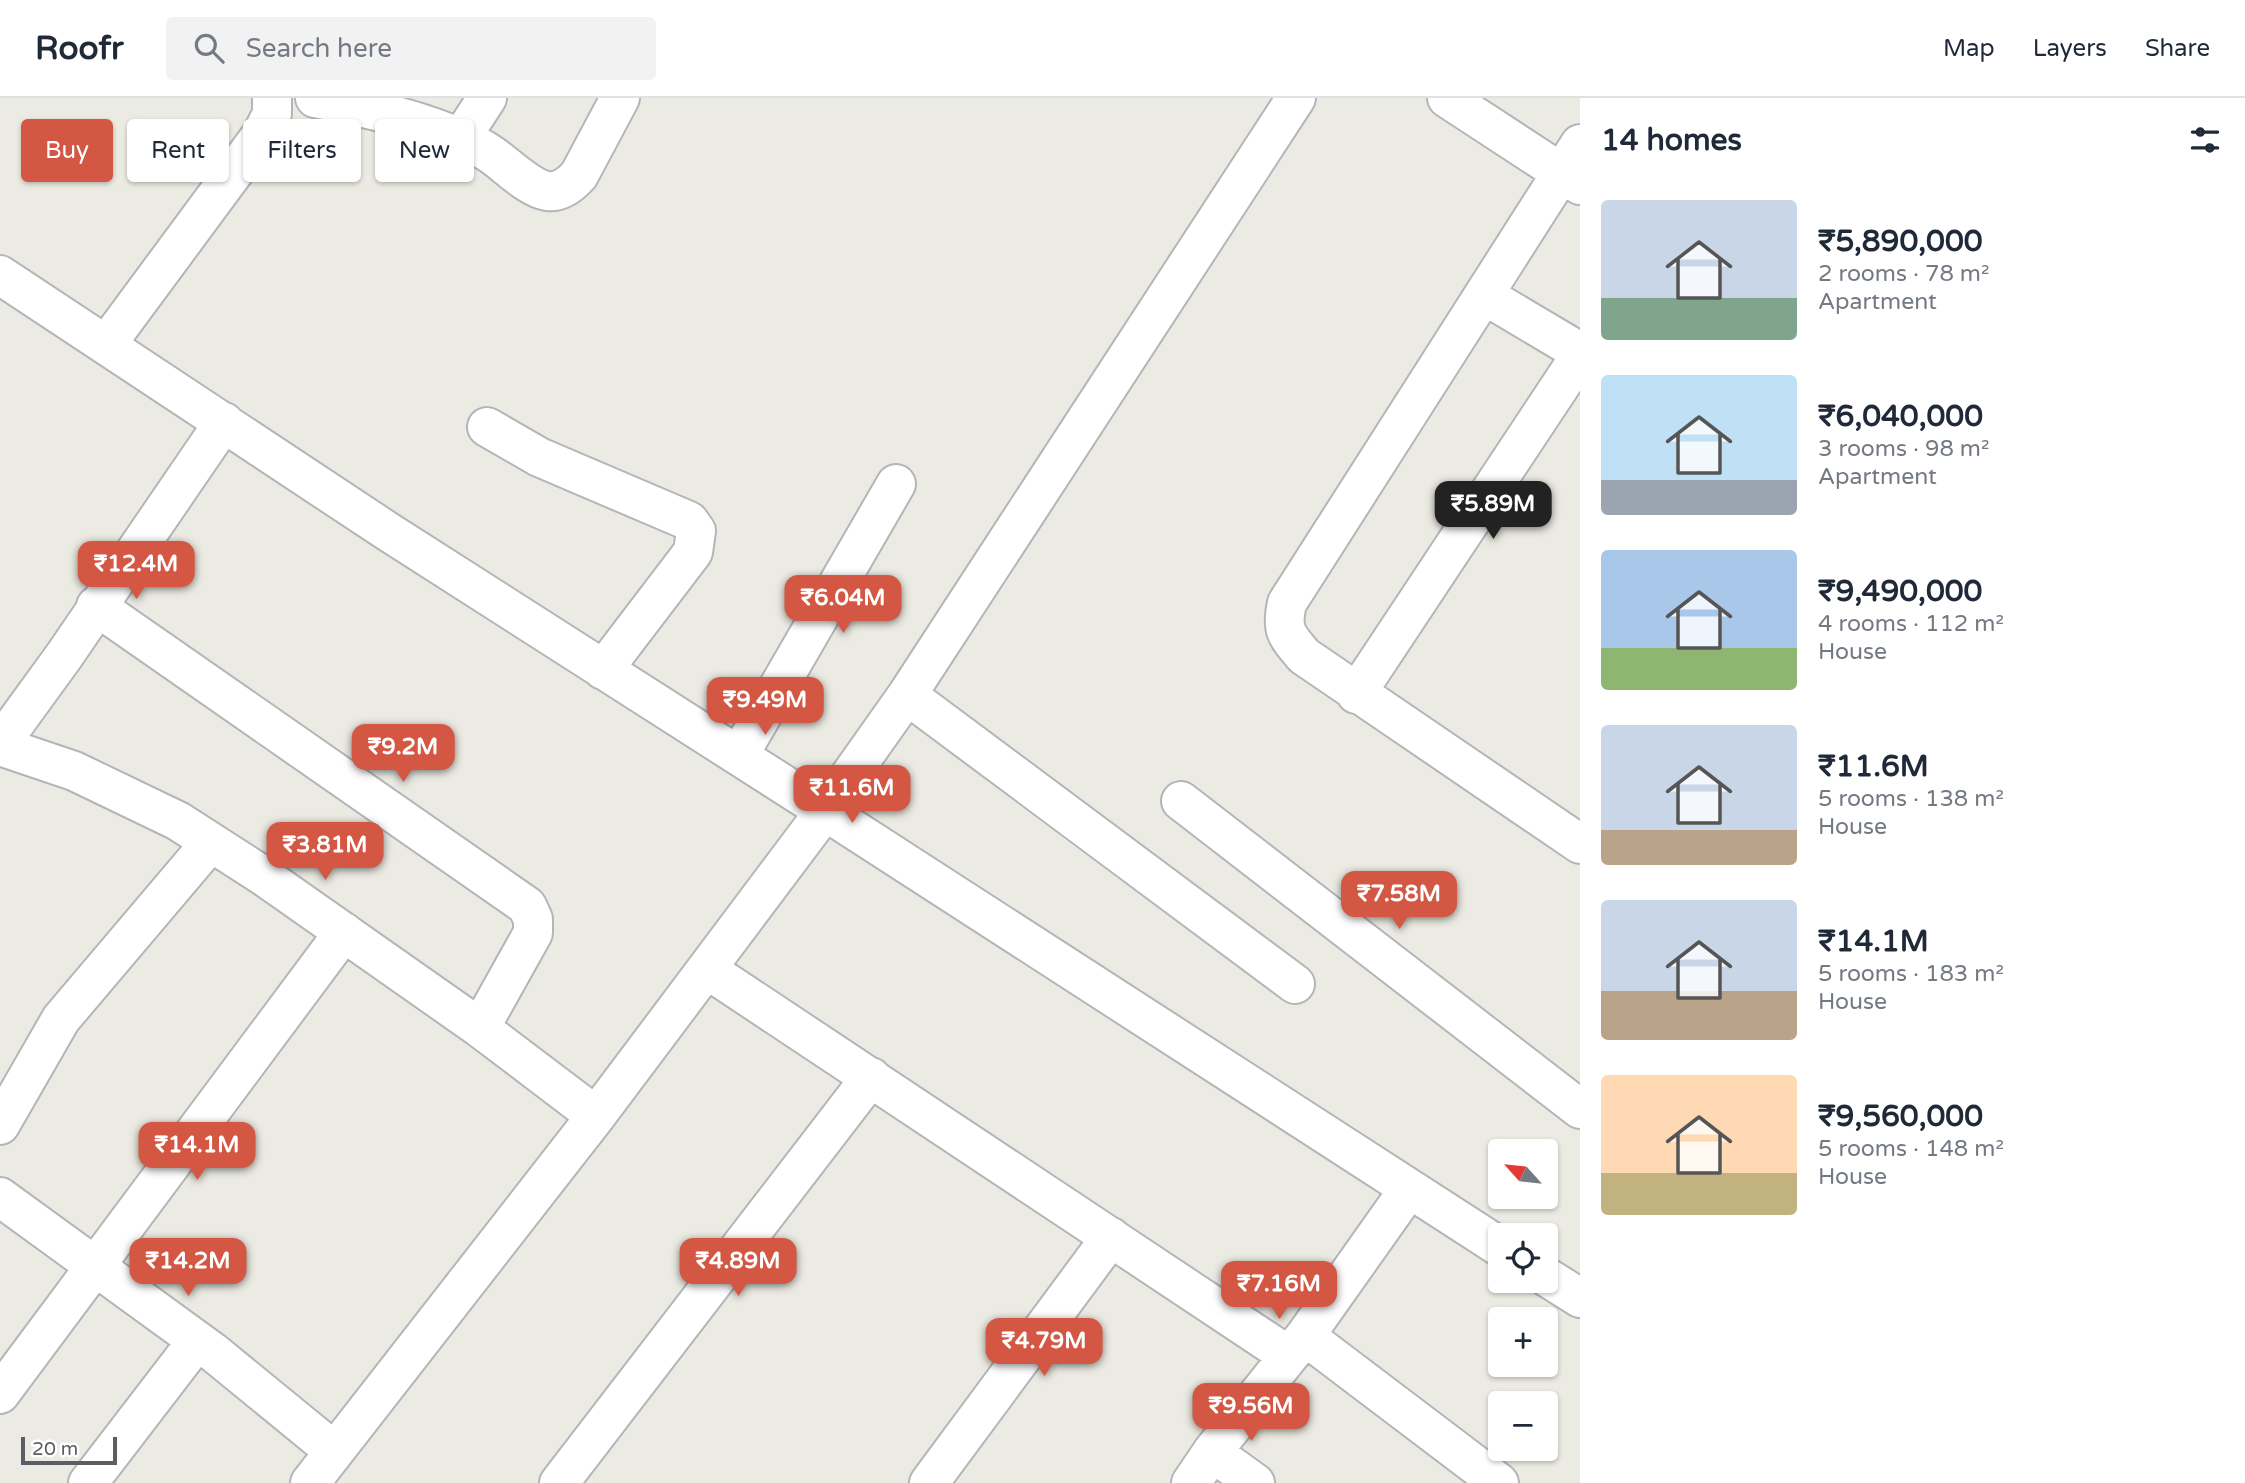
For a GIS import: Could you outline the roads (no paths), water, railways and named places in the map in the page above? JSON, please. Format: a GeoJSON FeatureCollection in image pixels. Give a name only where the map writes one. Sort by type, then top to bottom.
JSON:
{"type":"FeatureCollection","features":[{"type":"Feature","properties":{"kind":"street"},"geometry":{"type":"LineString","coordinates":[[106,345],[262,134],[272,114],[272,98]]}},
{"type":"Feature","properties":{"kind":"street"},"geometry":{"type":"LineString","coordinates":[[315,98],[404,119]]}},
{"type":"Feature","properties":{"kind":"street"},"geometry":{"type":"LineString","coordinates":[[473,119],[487,98]]}},
{"type":"Feature","properties":{"kind":"street"},"geometry":{"type":"LineString","coordinates":[[474,145],[538,188],[549,191],[562,189],[572,184],[579,175],[620,98]]}},
{"type":"Feature","properties":{"kind":"street"},"geometry":{"type":"LineString","coordinates":[[310,1483],[708,970],[825,811],[907,695],[1296,98]]}},
{"type":"Feature","properties":{"kind":"street"},"geometry":{"type":"LineString","coordinates":[[1447,98],[1574,167],[1484,295],[1287,603],[1282,623],[1291,641],[1304,656],[1356,694],[1580,844]]}},
{"type":"Feature","properties":{"kind":"street"},"geometry":{"type":"LineString","coordinates":[[0,275],[603,670],[1488,1239]]}},
{"type":"Feature","properties":{"kind":"street"},"geometry":{"type":"LineString","coordinates":[[1356,694],[1580,354],[1484,295]]}},
{"type":"Feature","properties":{"kind":"street"},"geometry":{"type":"LineString","coordinates":[[223,422],[64,656],[0,745],[74,771],[178,821],[344,932],[480,1028],[596,1116]]}},
{"type":"Feature","properties":{"kind":"street"},"geometry":{"type":"LineString","coordinates":[[487,427],[539,457],[689,521],[696,531],[693,552],[603,670]]}},
{"type":"Feature","properties":{"kind":"street"},"geometry":{"type":"LineString","coordinates":[[739,755],[896,484]]}},
{"type":"Feature","properties":{"kind":"street"},"geometry":{"type":"LineString","coordinates":[[96,606],[527,906],[533,919],[533,933],[480,1028]]}},
{"type":"Feature","properties":{"kind":"street"},"geometry":{"type":"LineString","coordinates":[[907,695],[1295,985]]}},
{"type":"Feature","properties":{"kind":"street"},"geometry":{"type":"LineString","coordinates":[[1181,801],[1580,1109]]}},
{"type":"Feature","properties":{"kind":"street"},"geometry":{"type":"LineString","coordinates":[[0,1125],[61,1019],[211,842]]}},
{"type":"Feature","properties":{"kind":"street"},"geometry":{"type":"LineString","coordinates":[[0,1394],[96,1269],[344,932]]}},
{"type":"Feature","properties":{"kind":"street"},"geometry":{"type":"LineString","coordinates":[[708,970],[1111,1237],[1297,1346],[1499,1483]]}},
{"type":"Feature","properties":{"kind":"street"},"geometry":{"type":"LineString","coordinates":[[559,1483],[871,1077]]}},
{"type":"Feature","properties":{"kind":"street"},"geometry":{"type":"LineString","coordinates":[[1191,1483],[1212,1452],[1297,1346],[1409,1189]]}},
{"type":"Feature","properties":{"kind":"street"},"geometry":{"type":"LineString","coordinates":[[0,1197],[197,1341],[334,1451]]}},
{"type":"Feature","properties":{"kind":"street"},"geometry":{"type":"LineString","coordinates":[[929,1483],[1111,1237]]}},
{"type":"Feature","properties":{"kind":"street"},"geometry":{"type":"LineString","coordinates":[[1558,1284],[1580,1298]]}},
{"type":"Feature","properties":{"kind":"street"},"geometry":{"type":"LineString","coordinates":[[88,1483],[197,1341]]}},
{"type":"Feature","properties":{"kind":"street"},"geometry":{"type":"LineString","coordinates":[[1212,1452],[1255,1483]]}}]}
